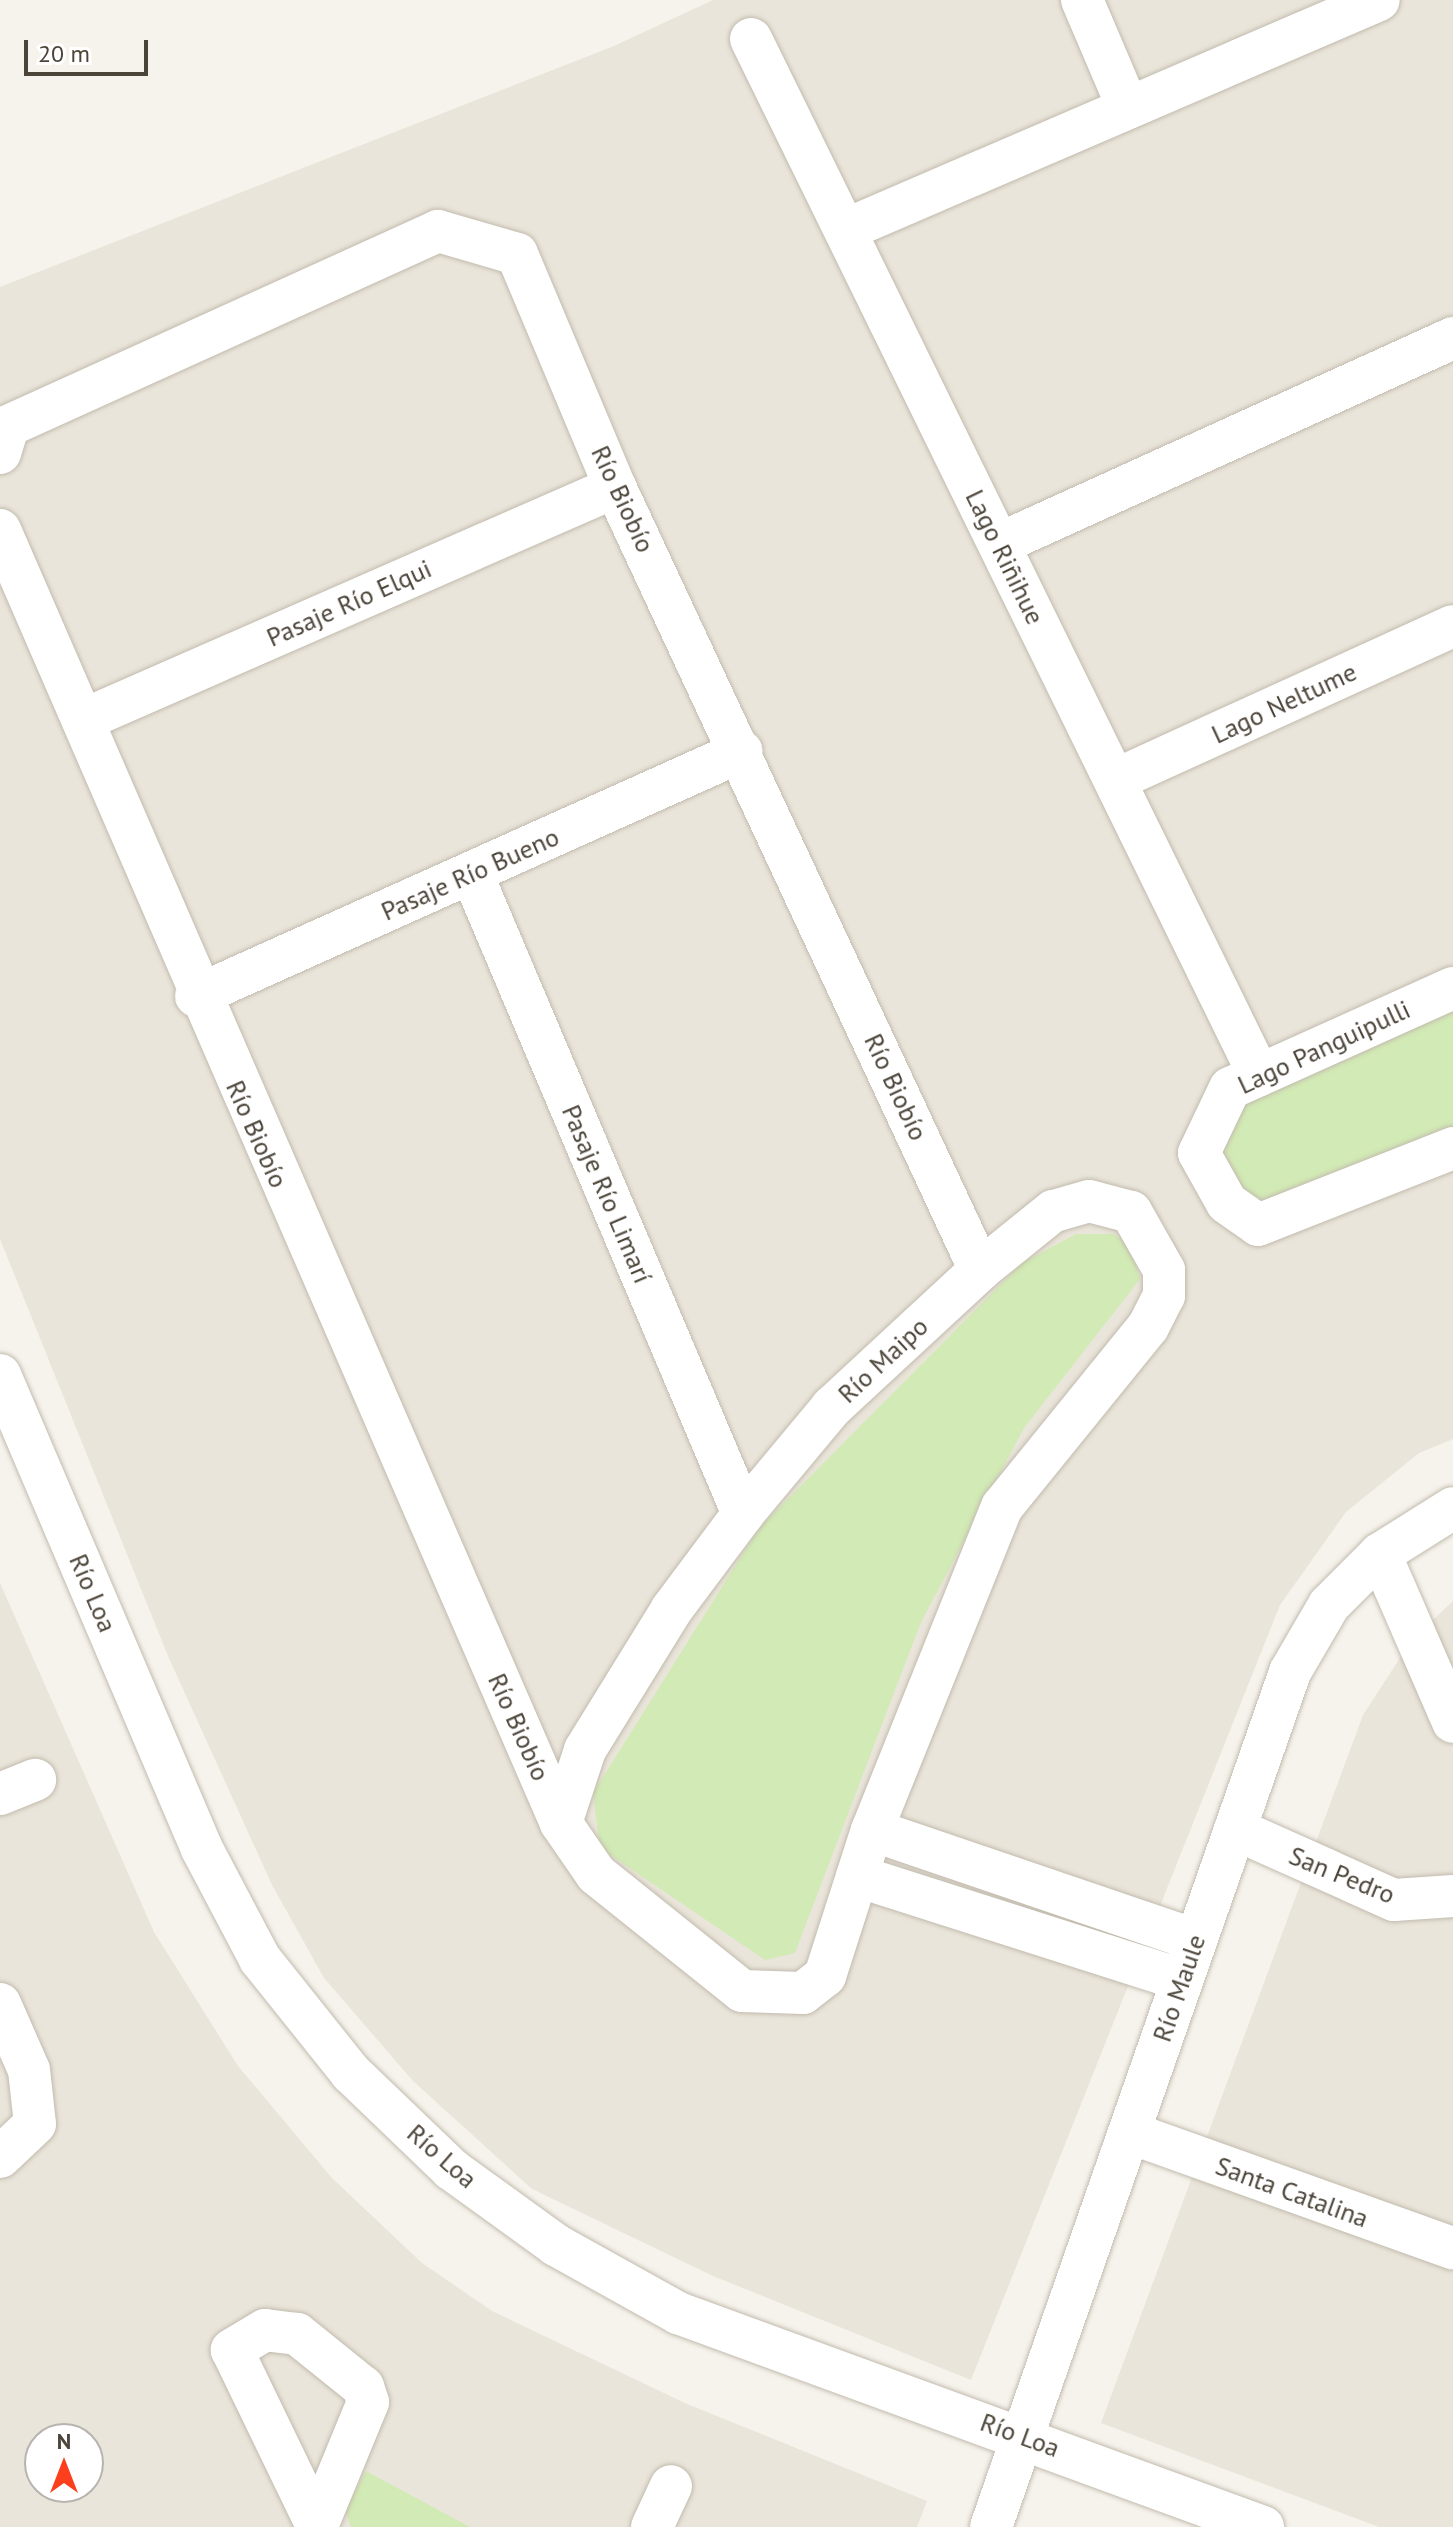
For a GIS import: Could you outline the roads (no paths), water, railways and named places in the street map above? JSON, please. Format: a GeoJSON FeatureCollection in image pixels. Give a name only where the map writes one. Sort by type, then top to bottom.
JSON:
{"type":"FeatureCollection","features":[{"type":"Feature","properties":{"kind":"street"},"geometry":{"type":"LineString","coordinates":[[1082,0],[1128,108]]}},
{"type":"Feature","properties":{"kind":"street"},"geometry":{"type":"LineString","coordinates":[[845,230],[1379,0]]}},
{"type":"Feature","properties":{"kind":"street","name":"Lago Riñihue"},"geometry":{"type":"LineString","coordinates":[[751,39],[1259,1075]]}},
{"type":"Feature","properties":{"kind":"street","name":"Río Biobío"},"geometry":{"type":"LineString","coordinates":[[0,453],[8,426],[438,231],[517,254],[615,487],[742,751],[980,1270]]}},
{"type":"Feature","properties":{"kind":"street"},"geometry":{"type":"LineString","coordinates":[[999,544],[1453,338]]}},
{"type":"Feature","properties":{"kind":"street","name":"Pasaje Río Elqui"},"geometry":{"type":"LineString","coordinates":[[83,720],[615,487]]}},
{"type":"Feature","properties":{"kind":"street","name":"Río Biobío"},"geometry":{"type":"LineString","coordinates":[[0,530],[83,720],[196,996],[561,1823]]}},
{"type":"Feature","properties":{"kind":"street","name":"Lago Neltume"},"geometry":{"type":"LineString","coordinates":[[1115,780],[1453,626]]}},
{"type":"Feature","properties":{"kind":"street","name":"Pasaje Río Bueno"},"geometry":{"type":"LineString","coordinates":[[196,996],[742,751]]}},
{"type":"Feature","properties":{"kind":"street","name":"Pasaje Río Limarí"},"geometry":{"type":"LineString","coordinates":[[472,874],[743,1514]]}},
{"type":"Feature","properties":{"kind":"street","name":"Lago Panguipulli"},"geometry":{"type":"LineString","coordinates":[[1452,1153],[1258,1225],[1227,1203],[1199,1153],[1230,1088],[1453,988]]}},
{"type":"Feature","properties":{"kind":"street","name":"Río Maipo"},"geometry":{"type":"LineString","coordinates":[[1089,1201],[1131,1212],[1164,1270],[1164,1296],[1148,1327],[1002,1507],[872,1830],[825,1976],[803,1993],[767,1996],[742,1991],[683,1949],[596,1874],[561,1823],[585,1750],[672,1609],[743,1514],[832,1407],[980,1270],[1053,1211],[1089,1201]]}},
{"type":"Feature","properties":{"kind":"street","name":"Río Loa"},"geometry":{"type":"LineString","coordinates":[[0,1375],[202,1849],[260,1959],[351,2073],[451,2169],[556,2245],[678,2313],[1024,2437],[1263,2527]]}},
{"type":"Feature","properties":{"kind":"street","name":"Río Maule"},"geometry":{"type":"LineString","coordinates":[[991,2527],[1290,1672],[1329,1605],[1380,1554],[1453,1508]]}},
{"type":"Feature","properties":{"kind":"street"},"geometry":{"type":"LineString","coordinates":[[1380,1554],[1453,1722]]}},
{"type":"Feature","properties":{"kind":"street","name":"San Pedro"},"geometry":{"type":"LineString","coordinates":[[1235,1829],[1394,1900],[1453,1896]]}},
{"type":"Feature","properties":{"kind":"street"},"geometry":{"type":"LineString","coordinates":[[872,1830],[1195,1940]]}},
{"type":"Feature","properties":{"kind":"street"},"geometry":{"type":"LineString","coordinates":[[857,1876],[1182,1980]]}},
{"type":"Feature","properties":{"kind":"street"},"geometry":{"type":"LineString","coordinates":[[0,2004],[29,2070],[35,2124],[0,2157]]}},
{"type":"Feature","properties":{"kind":"street","name":"Santa Catalina"},"geometry":{"type":"LineString","coordinates":[[1131,2133],[1453,2248]]}},
{"type":"Feature","properties":{"kind":"street"},"geometry":{"type":"LineString","coordinates":[[652,2527],[671,2486]]}}]}
